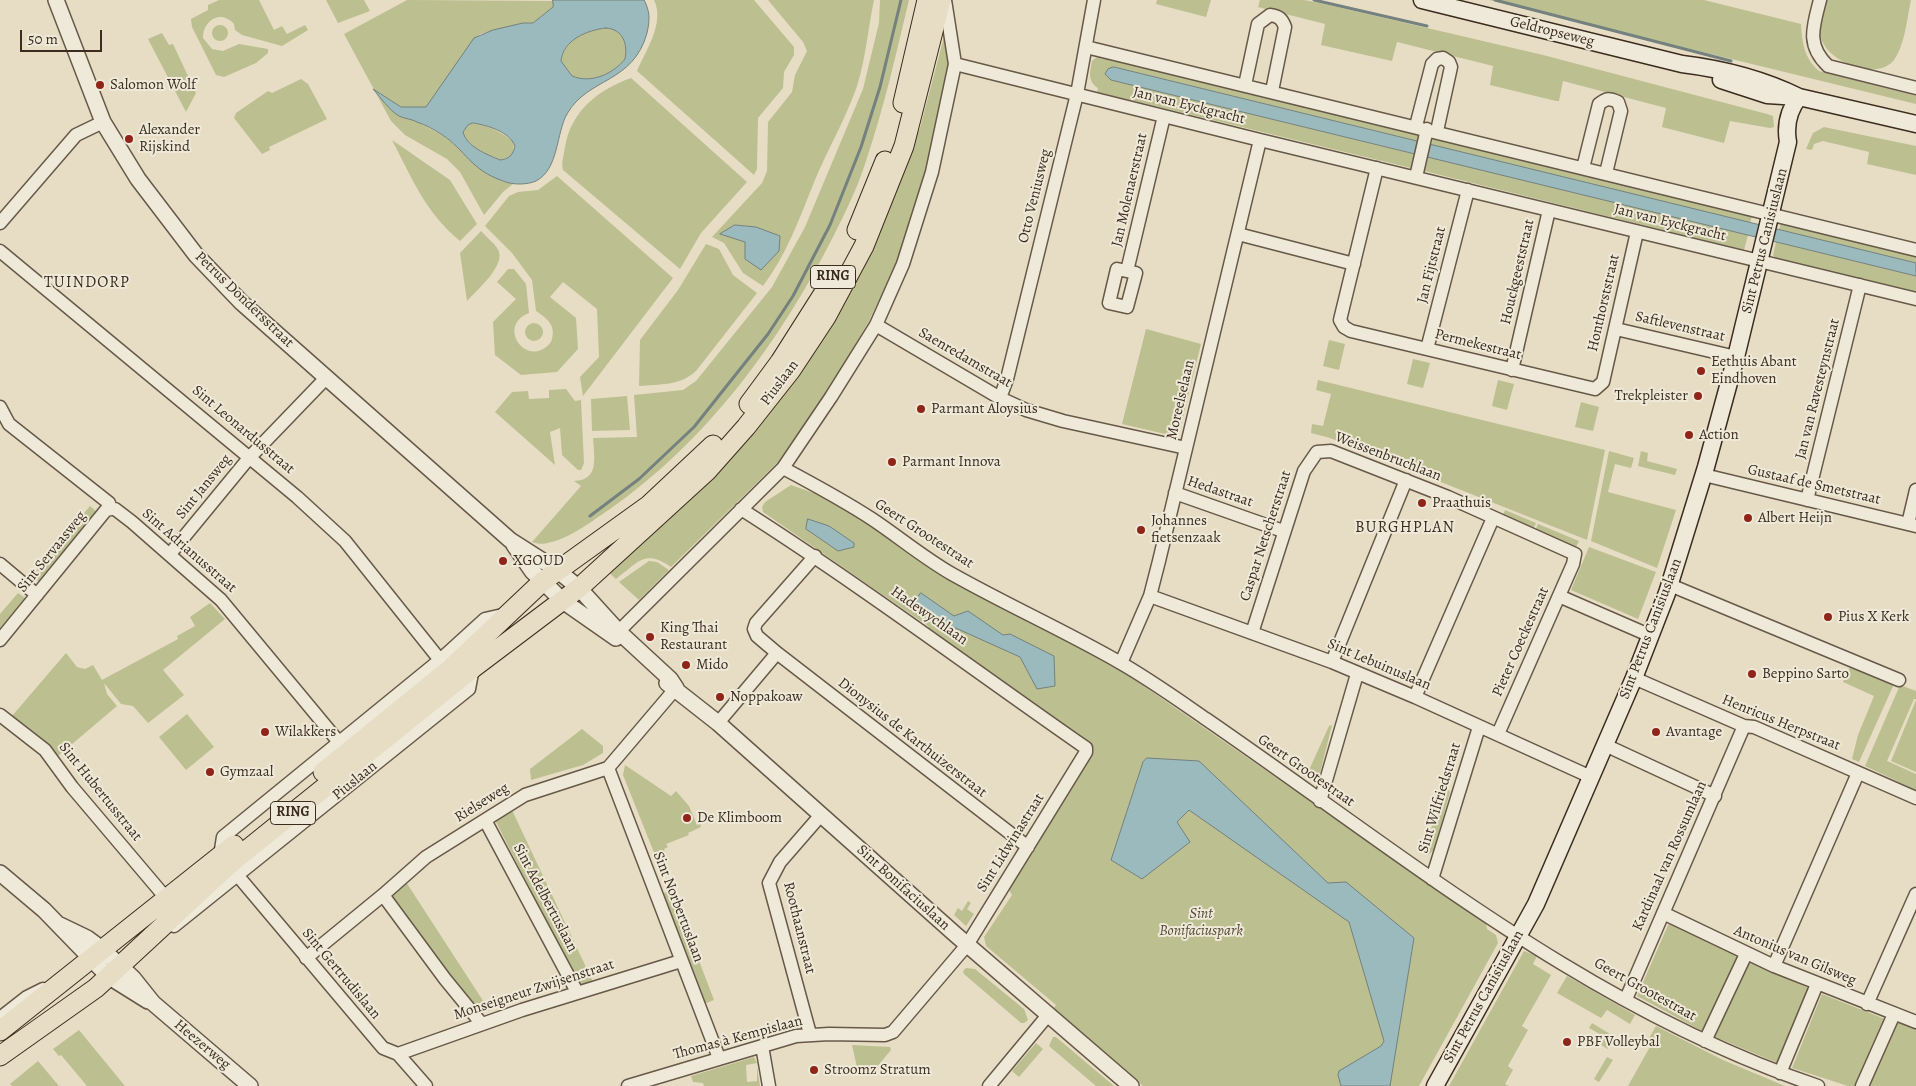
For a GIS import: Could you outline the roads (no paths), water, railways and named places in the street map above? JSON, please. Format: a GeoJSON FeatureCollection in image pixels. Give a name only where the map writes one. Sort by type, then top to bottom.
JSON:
{"type":"FeatureCollection","features":[{"type":"Feature","properties":{"kind":"main road","name":"Piuslaan"},"geometry":{"type":"LineString","coordinates":[[0,1031],[220,856],[451,668],[542,582],[649,505],[697,461],[737,419],[780,362],[815,309],[853,241],[887,158],[899,121],[927,0]]}},
{"type":"Feature","properties":{"kind":"main road","name":"Piuslaan"},"geometry":{"type":"LineString","coordinates":[[1,1056],[96,988],[232,862],[473,668],[563,602],[706,470],[740,434],[791,370],[826,317],[864,246],[904,146],[941,0]]}},
{"type":"Feature","properties":{"kind":"main road","name":"Geldropseweg"},"geometry":{"type":"LineString","coordinates":[[1422,0],[1682,64],[1709,76],[1760,94],[1799,97],[1916,124]]}},
{"type":"Feature","properties":{"kind":"main road","name":"Sint Petrus Canisiuslaan"},"geometry":{"type":"LineString","coordinates":[[1435,1086],[1536,904],[1634,678],[1670,585],[1704,476],[1736,357],[1788,142],[1796,132],[1800,117],[1799,97]]}},
{"type":"Feature","properties":{"kind":"street","name":"Petrus Dondersstraat"},"geometry":{"type":"LineString","coordinates":[[56,0],[103,122],[138,179],[196,255],[242,302],[510,540],[557,570],[579,588]]}},
{"type":"Feature","properties":{"kind":"street"},"geometry":{"type":"LineString","coordinates":[[616,633],[783,468],[831,397],[876,325],[903,264],[932,172],[956,64],[946,0]]}},
{"type":"Feature","properties":{"kind":"street","name":"Otto Veniusweg"},"geometry":{"type":"LineString","coordinates":[[1000,398],[1007,379],[1077,94],[1094,0]]}},
{"type":"Feature","properties":{"kind":"street"},"geometry":{"type":"LineString","coordinates":[[1820,0],[1812,36],[1819,58],[1828,66],[1916,88]]}},
{"type":"Feature","properties":{"kind":"street"},"geometry":{"type":"LineString","coordinates":[[1245,85],[1258,24],[1270,15],[1277,16],[1282,20],[1285,28],[1272,91]]}},
{"type":"Feature","properties":{"kind":"street"},"geometry":{"type":"LineString","coordinates":[[1086,47],[1606,173],[1770,218],[1916,250]]}},
{"type":"Feature","properties":{"kind":"street","name":"Jan van Eyckgracht"},"geometry":{"type":"LineString","coordinates":[[956,64],[1377,168],[1417,174],[1468,190],[1637,232],[1762,255],[1860,285],[1916,299]]}},
{"type":"Feature","properties":{"kind":"street"},"geometry":{"type":"LineString","coordinates":[[1583,168],[1599,104],[1606,98],[1611,98],[1618,102],[1621,111],[1606,173]]}},
{"type":"Feature","properties":{"kind":"street","name":"Jan Molenaerstraat"},"geometry":{"type":"LineString","coordinates":[[1127,271],[1164,116]]}},
{"type":"Feature","properties":{"kind":"street"},"geometry":{"type":"LineString","coordinates":[[0,223],[76,135],[103,122]]}},
{"type":"Feature","properties":{"kind":"street"},"geometry":{"type":"LineString","coordinates":[[1417,174],[1426,130]]}},
{"type":"Feature","properties":{"kind":"street","name":"Moreelselaan"},"geometry":{"type":"LineString","coordinates":[[1121,663],[1150,596],[1260,140]]}},
{"type":"Feature","properties":{"kind":"street"},"geometry":{"type":"LineString","coordinates":[[1238,234],[1354,264],[1377,168]]}},
{"type":"Feature","properties":{"kind":"street","name":"Jan Fijtstraat"},"geometry":{"type":"LineString","coordinates":[[1427,349],[1468,190]]}},
{"type":"Feature","properties":{"kind":"street","name":"Houckgeeststraat"},"geometry":{"type":"LineString","coordinates":[[1512,370],[1549,210]]}},
{"type":"Feature","properties":{"kind":"street","name":"Honthorststraat"},"geometry":{"type":"LineString","coordinates":[[1603,382],[1637,232]]}},
{"type":"Feature","properties":{"kind":"street","name":"Sint Leonardusstraat"},"geometry":{"type":"LineString","coordinates":[[0,251],[297,496],[345,541],[440,660]]}},
{"type":"Feature","properties":{"kind":"street","name":"Permekestraat"},"geometry":{"type":"LineString","coordinates":[[1354,264],[1340,320],[1344,327],[1351,332],[1595,389],[1603,382]]}},
{"type":"Feature","properties":{"kind":"street","name":"Jan van Ravesteynstraat"},"geometry":{"type":"LineString","coordinates":[[1807,500],[1860,285]]}},
{"type":"Feature","properties":{"kind":"street","name":"Saenredamstraat"},"geometry":{"type":"LineString","coordinates":[[876,325],[1000,398],[1026,410],[1186,448]]}},
{"type":"Feature","properties":{"kind":"street","name":"Saftlevenstraat"},"geometry":{"type":"LineString","coordinates":[[1616,329],[1736,357]]}},
{"type":"Feature","properties":{"kind":"street","name":"Sint Jansweg"},"geometry":{"type":"LineString","coordinates":[[170,554],[249,458],[327,377]]}},
{"type":"Feature","properties":{"kind":"street","name":"Sint Adrianusstraat"},"geometry":{"type":"LineString","coordinates":[[0,407],[9,424],[109,503],[111,509],[115,509],[170,554],[222,600],[338,741]]}},
{"type":"Feature","properties":{"kind":"street","name":"Weissenbruchlaan"},"geometry":{"type":"LineString","coordinates":[[1317,452],[1331,450],[1494,518],[1575,554],[1573,564]]}},
{"type":"Feature","properties":{"kind":"street","name":"Caspar Netscherstraat"},"geometry":{"type":"LineString","coordinates":[[1252,633],[1283,531],[1304,471],[1317,452]]}},
{"type":"Feature","properties":{"kind":"street","name":"Geert Grootestraat"},"geometry":{"type":"LineString","coordinates":[[783,468],[875,521],[952,574],[1121,663],[1206,719],[1432,879],[1518,936],[1626,999],[1705,1041],[1780,1073],[1818,1086]]}},
{"type":"Feature","properties":{"kind":"street","name":"Gustaaf de Smetstraat"},"geometry":{"type":"LineString","coordinates":[[1704,476],[1912,525]]}},
{"type":"Feature","properties":{"kind":"street"},"geometry":{"type":"LineString","coordinates":[[1332,662],[1406,480]]}},
{"type":"Feature","properties":{"kind":"street"},"geometry":{"type":"LineString","coordinates":[[1912,525],[1916,490]]}},
{"type":"Feature","properties":{"kind":"street","name":"Hedastraat"},"geometry":{"type":"LineString","coordinates":[[1175,493],[1283,531]]}},
{"type":"Feature","properties":{"kind":"street","name":"Sint Servaasweg"},"geometry":{"type":"LineString","coordinates":[[0,640],[106,510],[111,509]]}},
{"type":"Feature","properties":{"kind":"street","name":"Hadewychlaan"},"geometry":{"type":"LineString","coordinates":[[741,509],[815,556],[1086,748],[1083,757]]}},
{"type":"Feature","properties":{"kind":"street"},"geometry":{"type":"LineString","coordinates":[[1415,697],[1494,518]]}},
{"type":"Feature","properties":{"kind":"street","name":"Petrus Dondersstraat"},"geometry":{"type":"LineString","coordinates":[[510,540],[542,582],[563,602]]}},
{"type":"Feature","properties":{"kind":"street","name":"Dionysius de Karthuizerstraat"},"geometry":{"type":"LineString","coordinates":[[815,556],[756,624],[754,629],[756,636],[1028,847]]}},
{"type":"Feature","properties":{"kind":"street"},"geometry":{"type":"LineString","coordinates":[[0,564],[37,595]]}},
{"type":"Feature","properties":{"kind":"street","name":"Pieter Coeckestraat"},"geometry":{"type":"LineString","coordinates":[[1498,734],[1573,564]]}},
{"type":"Feature","properties":{"kind":"street"},"geometry":{"type":"LineString","coordinates":[[1670,585],[1899,680]]}},
{"type":"Feature","properties":{"kind":"street","name":"Sint Bonifaciuslaan"},"geometry":{"type":"LineString","coordinates":[[579,588],[616,633]]}},
{"type":"Feature","properties":{"kind":"street","name":"Sint Lebuinuslaan"},"geometry":{"type":"LineString","coordinates":[[1150,596],[1332,662],[1415,697],[1591,777]]}},
{"type":"Feature","properties":{"kind":"street"},"geometry":{"type":"LineString","coordinates":[[1559,596],[1651,636]]}},
{"type":"Feature","properties":{"kind":"street","name":"Sint Bonifaciuslaan"},"geometry":{"type":"LineString","coordinates":[[563,602],[616,633],[670,679],[676,688],[718,723],[967,946],[1131,1086]]}},
{"type":"Feature","properties":{"kind":"street"},"geometry":{"type":"LineString","coordinates":[[220,856],[223,837],[338,741],[440,660],[485,619],[509,614]]}},
{"type":"Feature","properties":{"kind":"street"},"geometry":{"type":"LineString","coordinates":[[718,723],[777,653]]}},
{"type":"Feature","properties":{"kind":"street","name":"Piuslaan"},"geometry":{"type":"LineString","coordinates":[[150,938],[176,925],[469,689],[473,668]]}},
{"type":"Feature","properties":{"kind":"street"},"geometry":{"type":"LineString","coordinates":[[1320,801],[1357,674]]}},
{"type":"Feature","properties":{"kind":"street","name":"Henricus Herpstraat"},"geometry":{"type":"LineString","coordinates":[[1634,678],[1744,726],[1754,727],[1916,798]]}},
{"type":"Feature","properties":{"kind":"street"},"geometry":{"type":"LineString","coordinates":[[608,768],[676,688]]}},
{"type":"Feature","properties":{"kind":"street","name":"Sint Hubertusstraat"},"geometry":{"type":"LineString","coordinates":[[2,716],[45,750],[72,787],[166,898]]}},
{"type":"Feature","properties":{"kind":"street","name":"Kardinaal van Rossumlaan"},"geometry":{"type":"LineString","coordinates":[[1626,999],[1744,726]]}},
{"type":"Feature","properties":{"kind":"street","name":"Sint Wilfriedstraat"},"geometry":{"type":"LineString","coordinates":[[1432,879],[1479,727]]}},
{"type":"Feature","properties":{"kind":"street"},"geometry":{"type":"LineString","coordinates":[[1605,746],[1715,796]]}},
{"type":"Feature","properties":{"kind":"street","name":"Sint Lidwinastraat"},"geometry":{"type":"LineString","coordinates":[[967,946],[1083,757]]}},
{"type":"Feature","properties":{"kind":"street","name":"Rielseweg"},"geometry":{"type":"LineString","coordinates":[[306,958],[426,857],[526,795],[608,768]]}},
{"type":"Feature","properties":{"kind":"street","name":"Sint Norbertuslaan"},"geometry":{"type":"LineString","coordinates":[[608,768],[719,1058]]}},
{"type":"Feature","properties":{"kind":"street"},"geometry":{"type":"LineString","coordinates":[[1774,966],[1858,773]]}},
{"type":"Feature","properties":{"kind":"street","name":"Roothaanstraat"},"geometry":{"type":"LineString","coordinates":[[810,1034],[769,883],[780,862],[820,816]]}},
{"type":"Feature","properties":{"kind":"street","name":"Sint Adelbertuslaan"},"geometry":{"type":"LineString","coordinates":[[485,820],[577,992]]}},
{"type":"Feature","properties":{"kind":"street","name":"Heezerweg"},"geometry":{"type":"LineString","coordinates":[[0,874],[250,1086]]}},
{"type":"Feature","properties":{"kind":"street","name":"Sint Gertrudislaan"},"geometry":{"type":"LineString","coordinates":[[238,876],[383,1048],[398,1054],[426,1086]]}},
{"type":"Feature","properties":{"kind":"street"},"geometry":{"type":"LineString","coordinates":[[1867,1004],[1916,894]]}},
{"type":"Feature","properties":{"kind":"street"},"geometry":{"type":"LineString","coordinates":[[383,895],[481,1024]]}},
{"type":"Feature","properties":{"kind":"street","name":"Antonius van Gilsweg"},"geometry":{"type":"LineString","coordinates":[[1663,913],[1746,954],[1916,1022]]}},
{"type":"Feature","properties":{"kind":"street","name":"Thomas à Kempislaan"},"geometry":{"type":"LineString","coordinates":[[628,1086],[719,1058],[810,1034],[885,1035],[893,1032],[967,946]]}},
{"type":"Feature","properties":{"kind":"street"},"geometry":{"type":"LineString","coordinates":[[1705,1041],[1746,954]]}},
{"type":"Feature","properties":{"kind":"street","name":"Monseigneur Zwijsenstraat"},"geometry":{"type":"LineString","coordinates":[[398,1054],[577,992],[681,961]]}},
{"type":"Feature","properties":{"kind":"street","name":"Piuslaan"},"geometry":{"type":"LineString","coordinates":[[0,1018],[27,997],[62,981]]}},
{"type":"Feature","properties":{"kind":"street"},"geometry":{"type":"LineString","coordinates":[[1780,1073],[1817,984]]}},
{"type":"Feature","properties":{"kind":"street"},"geometry":{"type":"LineString","coordinates":[[1862,1086],[1894,1014]]}},
{"type":"Feature","properties":{"kind":"street"},"geometry":{"type":"LineString","coordinates":[[989,1086],[1048,1015]]}},
{"type":"Feature","properties":{"kind":"street"},"geometry":{"type":"LineString","coordinates":[[762,1046],[769,1086]]}},
{"type":"Feature","properties":{"kind":"water"},"geometry":{"type":"Polygon","coordinates":[[[553,0],[644,0],[649,16],[649,24],[640,50],[632,62],[586,93],[567,114],[553,160],[549,168],[536,181],[515,184],[483,171],[441,134],[423,124],[401,117],[395,113],[373,89],[401,107],[426,107],[474,38],[493,30],[523,23],[533,23],[553,7],[553,0]],[[606,28],[591,31],[577,37],[566,47],[561,61],[572,76],[587,79],[601,76],[614,69],[625,59],[626,48],[623,38],[617,31],[606,28]],[[473,123],[468,125],[463,132],[468,142],[473,146],[500,160],[508,158],[512,154],[515,146],[503,133],[485,125],[473,123]]]}},
{"type":"Feature","properties":{"kind":"water"},"geometry":{"type":"Polygon","coordinates":[[[1114,67],[1916,263],[1916,276],[1111,80],[1105,74],[1108,69],[1114,67]]]}},
{"type":"Feature","properties":{"kind":"water"},"geometry":{"type":"Polygon","coordinates":[[[735,225],[756,227],[780,236],[779,251],[761,270],[745,259],[745,242],[720,234],[735,225]]]}},
{"type":"Feature","properties":{"kind":"water"},"geometry":{"type":"Polygon","coordinates":[[[808,519],[829,526],[854,543],[854,547],[838,551],[806,529],[808,519]]]}},
{"type":"Feature","properties":{"kind":"water"},"geometry":{"type":"Polygon","coordinates":[[[921,593],[954,616],[968,611],[1003,635],[1010,634],[1054,656],[1055,686],[1037,689],[1020,657],[940,621],[914,603],[921,593]]]}},
{"type":"Feature","properties":{"kind":"water"},"geometry":{"type":"Polygon","coordinates":[[[1147,758],[1199,761],[1328,883],[1346,882],[1414,938],[1390,1086],[1341,1086],[1338,1075],[1339,1071],[1381,1046],[1384,1041],[1349,922],[1189,810],[1177,822],[1190,842],[1142,879],[1111,860],[1143,762],[1147,758]]]}},
{"type":"Feature","properties":{"kind":"waterway"},"geometry":{"type":"LineString","coordinates":[[590,516],[639,479],[694,427],[768,334],[793,296],[830,225],[861,147],[880,87],[901,0]]}},
{"type":"Feature","properties":{"kind":"waterway"},"geometry":{"type":"LineString","coordinates":[[1314,0],[1427,26]]}},
{"type":"Feature","properties":{"kind":"waterway"},"geometry":{"type":"LineString","coordinates":[[1495,0],[1731,61]]}},
{"type":"Feature","properties":{"kind":"place","name":"Salomon Wolf"},"geometry":{"type":"Point","coordinates":[100,85]}},
{"type":"Feature","properties":{"kind":"place","name":"Alexander Rijskind"},"geometry":{"type":"Point","coordinates":[129,139]}},
{"type":"Feature","properties":{"kind":"place","name":"Eethuis Abant Eindhoven"},"geometry":{"type":"Point","coordinates":[1701,371]}},
{"type":"Feature","properties":{"kind":"place","name":"Trekpleister"},"geometry":{"type":"Point","coordinates":[1698,396]}},
{"type":"Feature","properties":{"kind":"place","name":"Parmant Aloysius"},"geometry":{"type":"Point","coordinates":[921,409]}},
{"type":"Feature","properties":{"kind":"place","name":"Action"},"geometry":{"type":"Point","coordinates":[1689,435]}},
{"type":"Feature","properties":{"kind":"place","name":"Parmant Innova"},"geometry":{"type":"Point","coordinates":[892,462]}},
{"type":"Feature","properties":{"kind":"place","name":"Praathuis"},"geometry":{"type":"Point","coordinates":[1422,503]}},
{"type":"Feature","properties":{"kind":"place","name":"Albert Heijn"},"geometry":{"type":"Point","coordinates":[1748,518]}},
{"type":"Feature","properties":{"kind":"place","name":"Johannes fietsenzaak"},"geometry":{"type":"Point","coordinates":[1141,530]}},
{"type":"Feature","properties":{"kind":"place","name":"XGOUD"},"geometry":{"type":"Point","coordinates":[503,561]}},
{"type":"Feature","properties":{"kind":"place","name":"Pius X Kerk"},"geometry":{"type":"Point","coordinates":[1828,617]}},
{"type":"Feature","properties":{"kind":"place","name":"King Thai Restaurant"},"geometry":{"type":"Point","coordinates":[650,637]}},
{"type":"Feature","properties":{"kind":"place","name":"Mido"},"geometry":{"type":"Point","coordinates":[686,665]}},
{"type":"Feature","properties":{"kind":"place","name":"Beppino Sarto"},"geometry":{"type":"Point","coordinates":[1752,674]}},
{"type":"Feature","properties":{"kind":"place","name":"Noppakoaw"},"geometry":{"type":"Point","coordinates":[720,697]}},
{"type":"Feature","properties":{"kind":"place","name":"Wilakkers"},"geometry":{"type":"Point","coordinates":[265,732]}},
{"type":"Feature","properties":{"kind":"place","name":"Avantage"},"geometry":{"type":"Point","coordinates":[1656,732]}},
{"type":"Feature","properties":{"kind":"place","name":"Gymzaal"},"geometry":{"type":"Point","coordinates":[210,772]}},
{"type":"Feature","properties":{"kind":"place","name":"De Klimboom"},"geometry":{"type":"Point","coordinates":[687,818]}},
{"type":"Feature","properties":{"kind":"place","name":"PBF Volleybal"},"geometry":{"type":"Point","coordinates":[1567,1042]}},
{"type":"Feature","properties":{"kind":"place","name":"Stroomz Stratum"},"geometry":{"type":"Point","coordinates":[814,1070]}},
{"type":"Feature","properties":{"kind":"district","name":"TUINDORP"},"geometry":{"type":"Point","coordinates":[87,283]}},
{"type":"Feature","properties":{"kind":"district","name":"BURGHPLAN"},"geometry":{"type":"Point","coordinates":[1405,528]}},
{"type":"Feature","properties":{"kind":"park label","name":"Sint Bonifaciuspark"},"geometry":{"type":"Point","coordinates":[1201,922]}}]}
